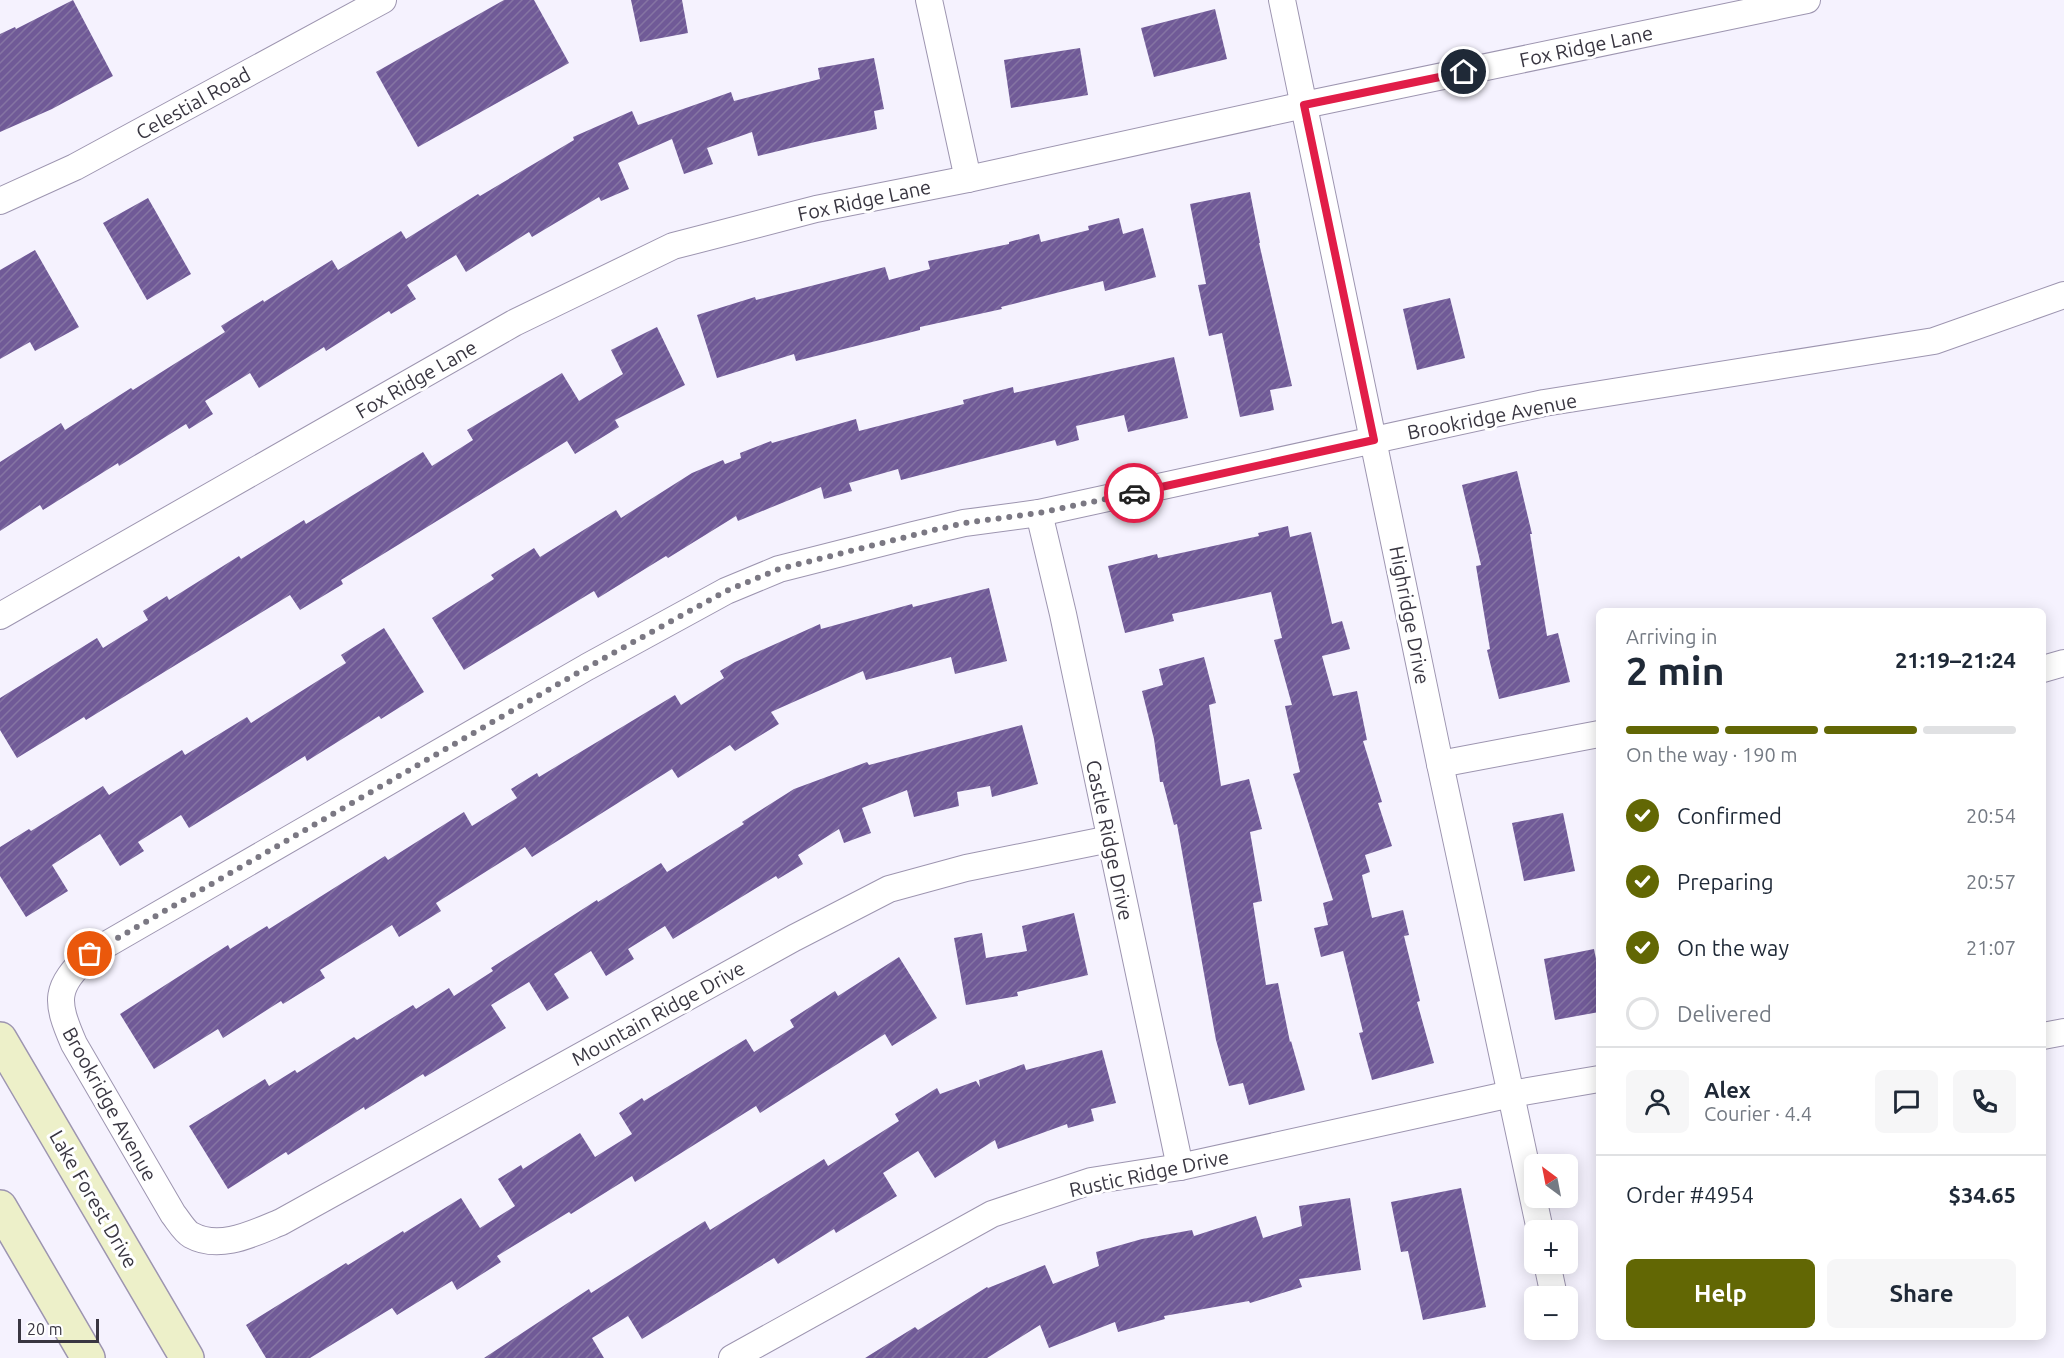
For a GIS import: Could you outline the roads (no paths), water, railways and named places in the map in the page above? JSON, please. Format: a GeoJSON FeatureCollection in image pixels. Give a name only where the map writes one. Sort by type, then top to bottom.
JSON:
{"type":"FeatureCollection","features":[{"type":"Feature","properties":{"kind":"main road","name":"Lake Forest Drive"},"geometry":{"type":"LineString","coordinates":[[0,1039],[187,1358]]}},
{"type":"Feature","properties":{"kind":"main road"},"geometry":{"type":"LineString","coordinates":[[0,1207],[88,1358]]}},
{"type":"Feature","properties":{"kind":"street","name":"Celestial Road"},"geometry":{"type":"LineString","coordinates":[[0,201],[75,167],[383,0]]}},
{"type":"Feature","properties":{"kind":"street"},"geometry":{"type":"LineString","coordinates":[[929,0],[968,179]]}},
{"type":"Feature","properties":{"kind":"street","name":"Highridge Drive"},"geometry":{"type":"LineString","coordinates":[[1282,0],[1440,764],[1538,1220]]}},
{"type":"Feature","properties":{"kind":"street","name":"Fox Ridge Lane"},"geometry":{"type":"LineString","coordinates":[[0,616],[514,323],[673,246],[816,208],[968,179],[1304,105],[1807,0]]}},
{"type":"Feature","properties":{"kind":"street","name":"Brookridge Avenue"},"geometry":{"type":"LineString","coordinates":[[226,1241],[208,1240],[190,1234],[173,1214],[74,1044],[62,1016],[60,999],[63,986],[71,972],[90,954],[588,667],[726,591],[779,569],[964,523],[1039,513],[1544,404],[1934,341],[2064,295]]}},
{"type":"Feature","properties":{"kind":"street","name":"Castle Ridge Drive"},"geometry":{"type":"LineString","coordinates":[[1039,513],[1063,614],[1180,1167]]}},
{"type":"Feature","properties":{"kind":"street"},"geometry":{"type":"LineString","coordinates":[[2046,668],[2064,663]]}},
{"type":"Feature","properties":{"kind":"street"},"geometry":{"type":"LineString","coordinates":[[1440,764],[1596,735]]}},
{"type":"Feature","properties":{"kind":"street","name":"Mountain Ridge Drive"},"geometry":{"type":"LineString","coordinates":[[226,1241],[250,1235],[281,1221],[794,938],[888,889],[966,868],[1110,839]]}},
{"type":"Feature","properties":{"kind":"street"},"geometry":{"type":"LineString","coordinates":[[2046,1035],[2064,1032]]}},
{"type":"Feature","properties":{"kind":"street","name":"Rustic Ridge Drive"},"geometry":{"type":"LineString","coordinates":[[732,1358],[992,1214],[1091,1181],[1180,1167],[1511,1094],[1596,1080]]}}]}
